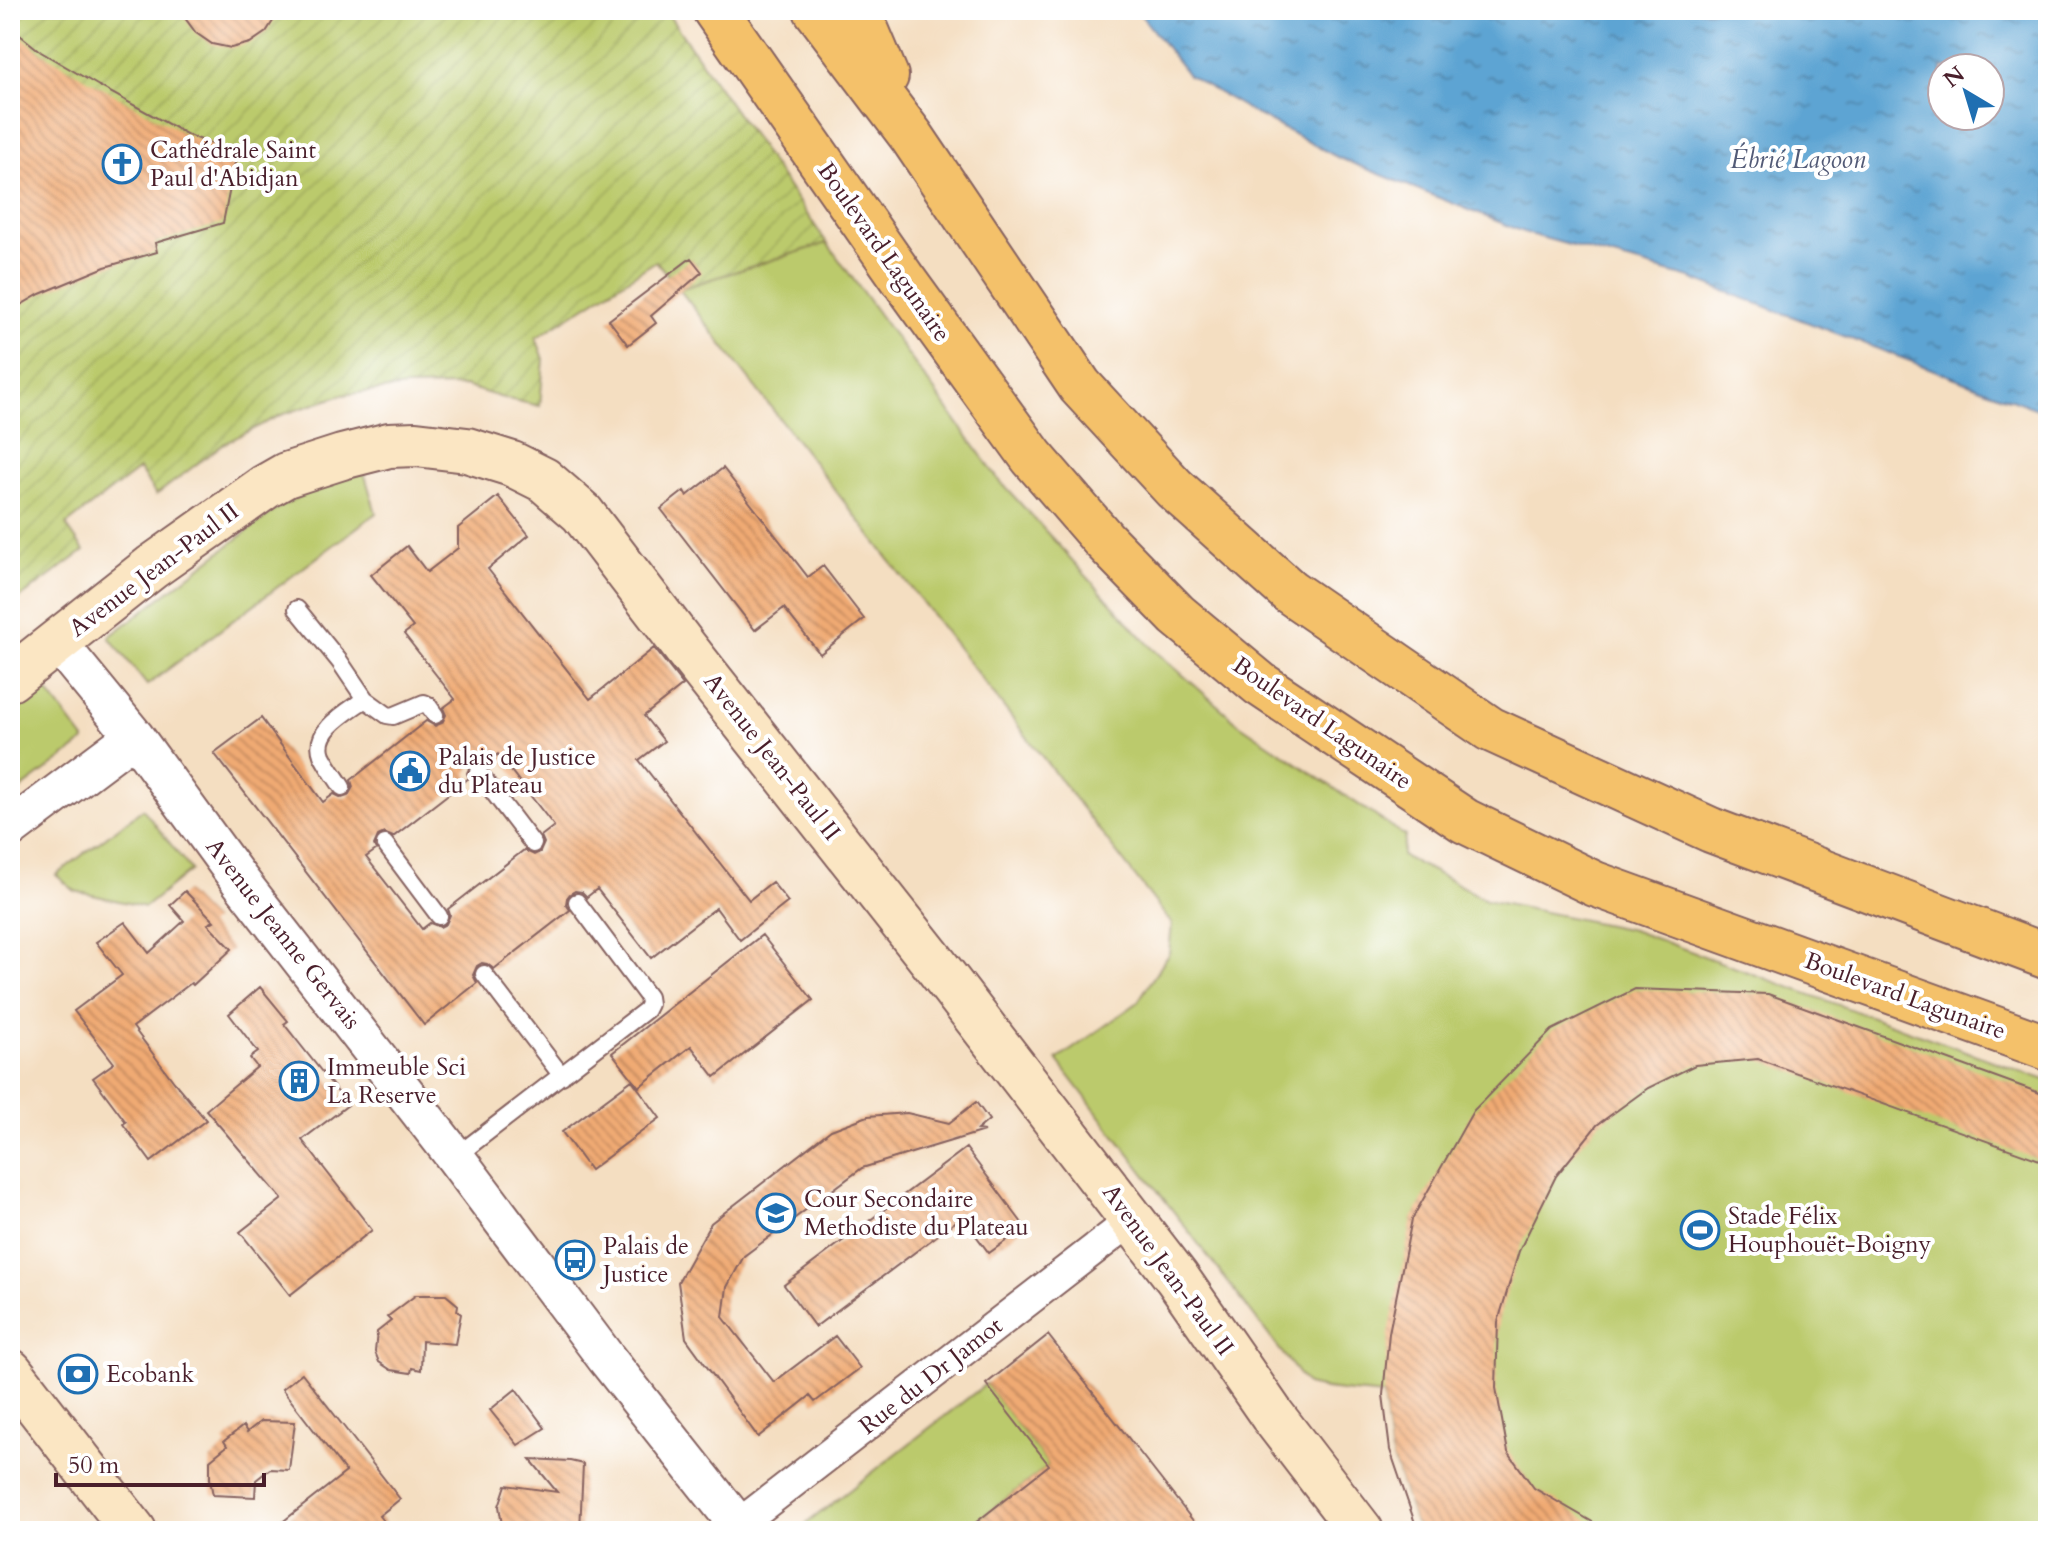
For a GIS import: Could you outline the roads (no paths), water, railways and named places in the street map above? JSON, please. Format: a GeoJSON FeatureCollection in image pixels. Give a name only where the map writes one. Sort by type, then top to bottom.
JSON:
{"type":"FeatureCollection","features":[{"type":"Feature","properties":{"kind":"highway","name":"Boulevard Lagunaire"},"geometry":{"type":"LineString","coordinates":[[715,10],[1032,457],[1103,539],[1177,615],[1260,684],[1465,821],[1595,884],[2048,1048]]}},
{"type":"Feature","properties":{"kind":"highway"},"geometry":{"type":"LineString","coordinates":[[816,10],[912,137],[1080,386],[1174,488],[1289,591],[1490,729],[1711,830],[2048,957]]}},
{"type":"Feature","properties":{"kind":"highway"},"geometry":{"type":"LineString","coordinates":[[858,10],[912,137]]}},
{"type":"Feature","properties":{"kind":"main road","name":"Avenue Jean-Paul II"},"geometry":{"type":"LineString","coordinates":[[10,679],[152,567],[286,475],[389,445],[416,444],[467,450],[512,464],[544,480],[582,513],[934,963],[1177,1278],[1272,1415],[1361,1531]]}},
{"type":"Feature","properties":{"kind":"main road"},"geometry":{"type":"LineString","coordinates":[[10,1371],[134,1531]]}},
{"type":"Feature","properties":{"kind":"street","name":"Avenue Jeanne Gervais"},"geometry":{"type":"LineString","coordinates":[[57,642],[134,736],[240,881],[455,1157],[737,1529]]}},
{"type":"Feature","properties":{"kind":"street"},"geometry":{"type":"LineString","coordinates":[[10,829],[134,736]]}},
{"type":"Feature","properties":{"kind":"street","name":"Rue du Dr Jamot"},"geometry":{"type":"LineString","coordinates":[[737,1529],[1132,1220]]}},
{"type":"Feature","properties":{"kind":"lane"},"geometry":{"type":"LineString","coordinates":[[297,609],[365,699],[387,715],[401,714],[424,703],[435,715]]}},
{"type":"Feature","properties":{"kind":"lane"},"geometry":{"type":"LineString","coordinates":[[10,661],[57,642]]}},
{"type":"Feature","properties":{"kind":"lane"},"geometry":{"type":"LineString","coordinates":[[342,787],[321,753],[320,740],[326,729],[365,699]]}},
{"type":"Feature","properties":{"kind":"lane"},"geometry":{"type":"LineString","coordinates":[[478,772],[533,844]]}},
{"type":"Feature","properties":{"kind":"lane"},"geometry":{"type":"LineString","coordinates":[[385,844],[439,916]]}},
{"type":"Feature","properties":{"kind":"lane"},"geometry":{"type":"LineString","coordinates":[[455,1157],[646,1010],[649,1004],[648,997],[577,902]]}},
{"type":"Feature","properties":{"kind":"lane"},"geometry":{"type":"LineString","coordinates":[[484,974],[562,1076]]}},
{"type":"Feature","properties":{"kind":"water","name":"Ébrié Lagoon"},"geometry":{"type":"Polygon","coordinates":[[[1137,10],[2048,10],[2048,413],[1690,278],[1529,234],[1337,157],[1188,75],[1137,10]]]}},
{"type":"Feature","properties":{"kind":"place","name":"Cathédrale Saint Paul d'Abidjan"},"geometry":{"type":"Point","coordinates":[122,164]}},
{"type":"Feature","properties":{"kind":"place","name":"Palais de Justice du Plateau"},"geometry":{"type":"Point","coordinates":[410,771]}},
{"type":"Feature","properties":{"kind":"place","name":"Immeuble Sci La Reserve"},"geometry":{"type":"Point","coordinates":[299,1081]}},
{"type":"Feature","properties":{"kind":"place","name":"Cour Secondaire Methodiste du Plateau"},"geometry":{"type":"Point","coordinates":[776,1213]}},
{"type":"Feature","properties":{"kind":"place","name":"Stade Félix Houphouët-Boigny"},"geometry":{"type":"Point","coordinates":[1700,1230]}},
{"type":"Feature","properties":{"kind":"place","name":"Palais de Justice"},"geometry":{"type":"Point","coordinates":[575,1260]}},
{"type":"Feature","properties":{"kind":"place","name":"Ecobank"},"geometry":{"type":"Point","coordinates":[78,1374]}}]}
